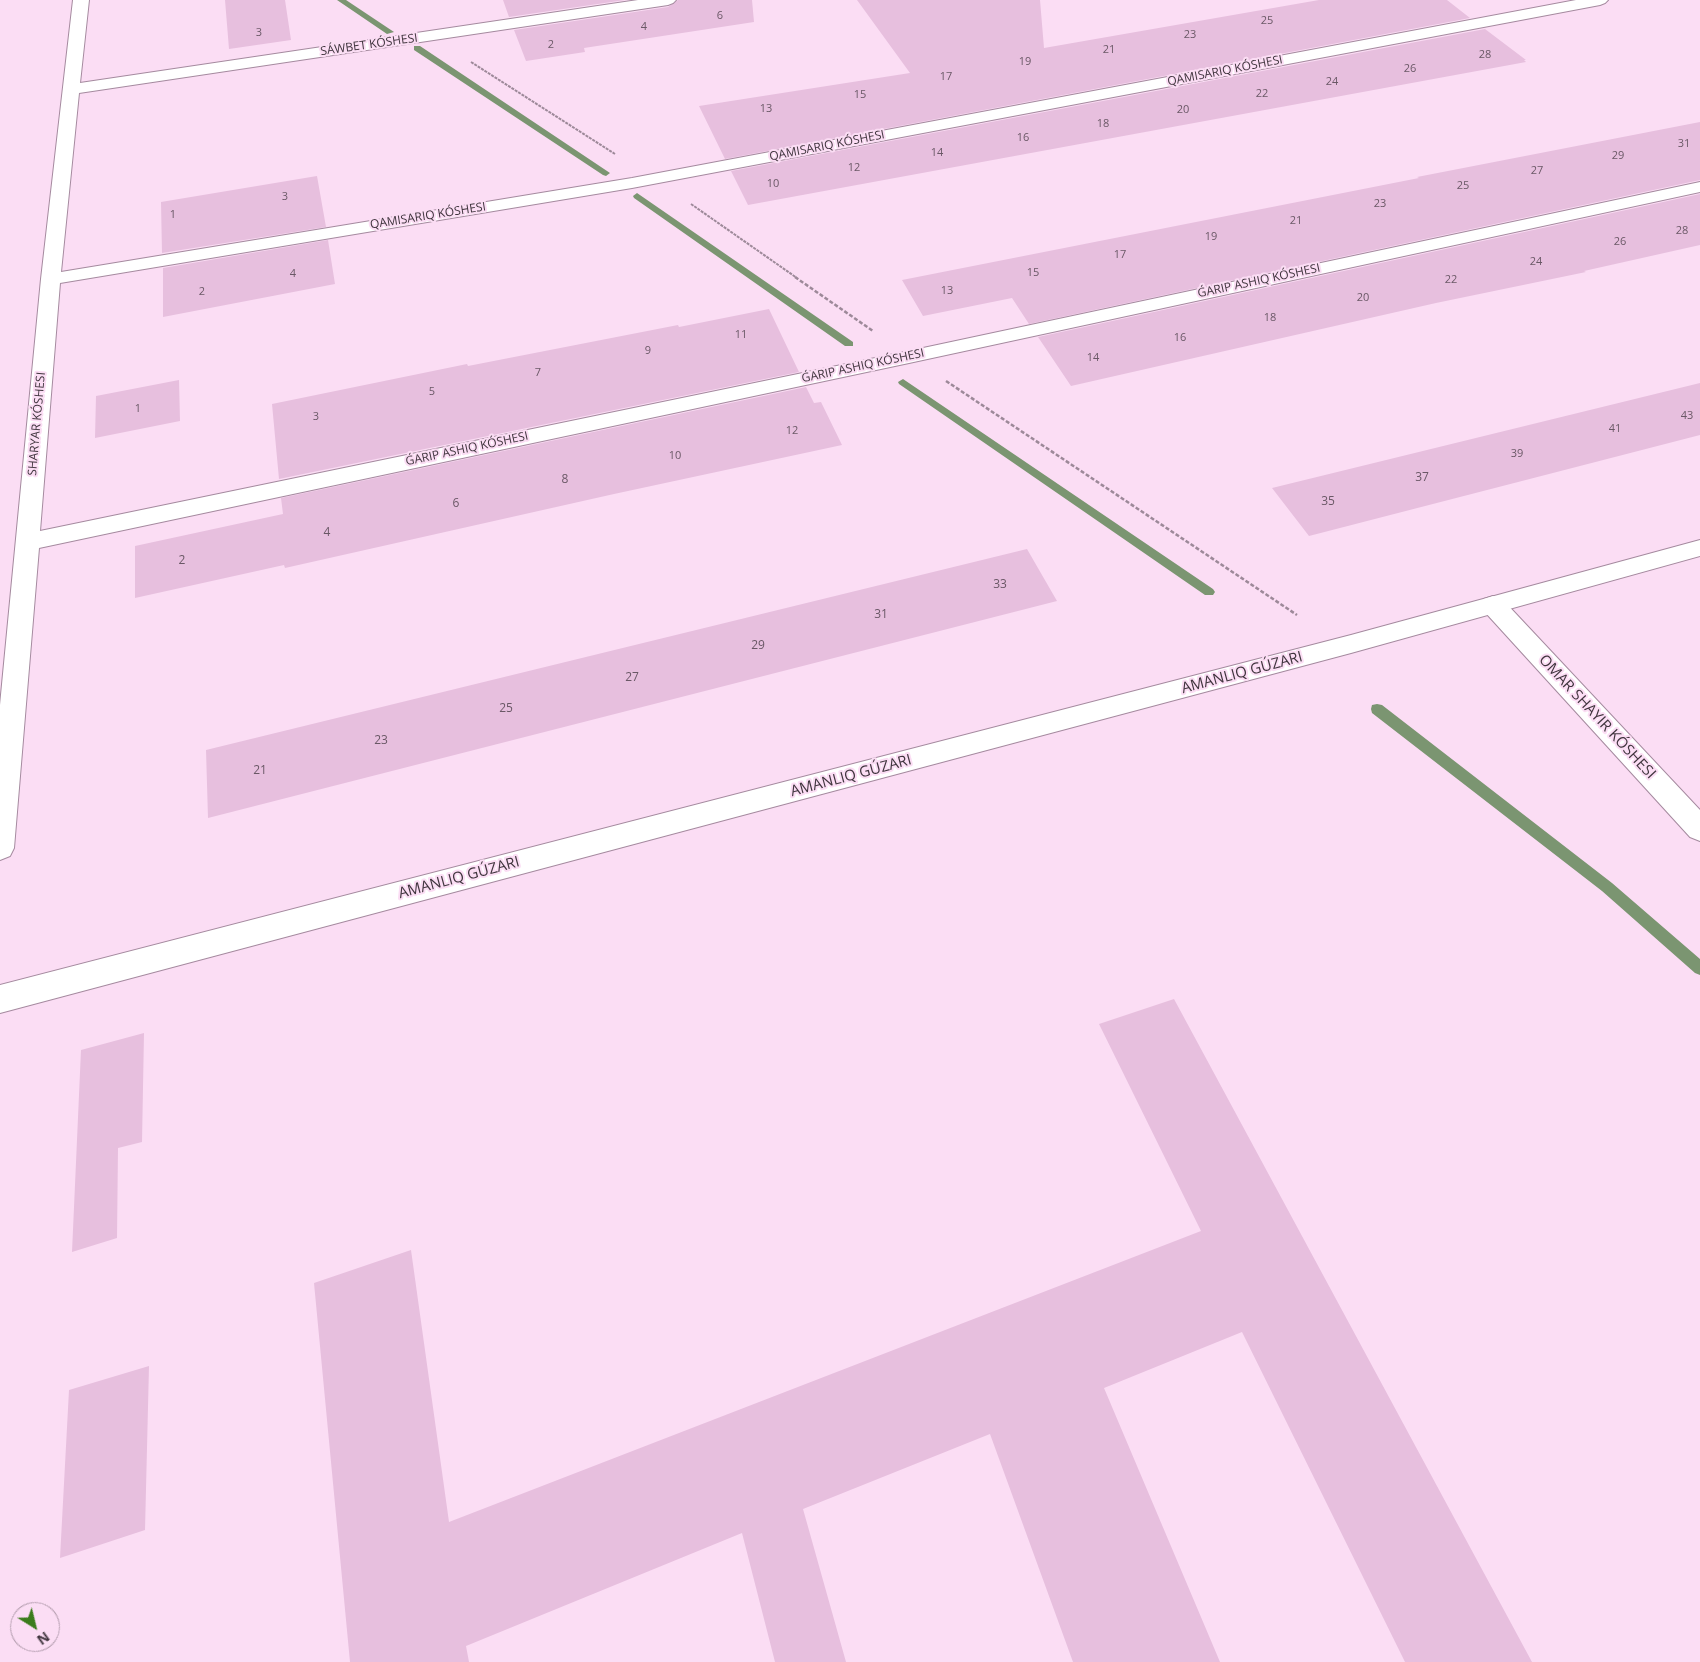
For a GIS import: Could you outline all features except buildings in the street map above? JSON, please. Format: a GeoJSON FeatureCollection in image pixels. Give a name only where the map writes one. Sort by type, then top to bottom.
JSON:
{"type":"FeatureCollection","features":[{"type":"Feature","properties":{"kind":"street","name":"SHARYAR KÓSHESI"},"geometry":{"type":"LineString","coordinates":[[0,848],[51,279],[81,0]]}},
{"type":"Feature","properties":{"kind":"street","name":"SÁWBET KÓSHESI"},"geometry":{"type":"LineString","coordinates":[[70,89],[668,0]]}},
{"type":"Feature","properties":{"kind":"street"},"geometry":{"type":"LineString","coordinates":[[51,279],[654,178],[1600,0]]}},
{"type":"Feature","properties":{"kind":"street"},"geometry":{"type":"LineString","coordinates":[[26,542],[909,357],[1700,187]]}},
{"type":"Feature","properties":{"kind":"street"},"geometry":{"type":"LineString","coordinates":[[0,999],[1493,605],[1700,548]]}},
{"type":"Feature","properties":{"kind":"street"},"geometry":{"type":"LineString","coordinates":[[1493,605],[1700,829]]}},
{"type":"Feature","properties":{"kind":"path"},"geometry":{"type":"LineString","coordinates":[[430,36],[654,178],[909,357],[1297,614]]}},
{"type":"Feature","properties":{"kind":"waterway"},"geometry":{"type":"LineString","coordinates":[[341,0],[390,32]]}},
{"type":"Feature","properties":{"kind":"waterway"},"geometry":{"type":"LineString","coordinates":[[417,48],[606,173]]}},
{"type":"Feature","properties":{"kind":"waterway"},"geometry":{"type":"LineString","coordinates":[[637,196],[849,344]]}},
{"type":"Feature","properties":{"kind":"waterway"},"geometry":{"type":"LineString","coordinates":[[903,382],[1209,592]]}},
{"type":"Feature","properties":{"kind":"waterway"},"geometry":{"type":"LineString","coordinates":[[1377,709],[1607,887],[1700,968]]}}]}
